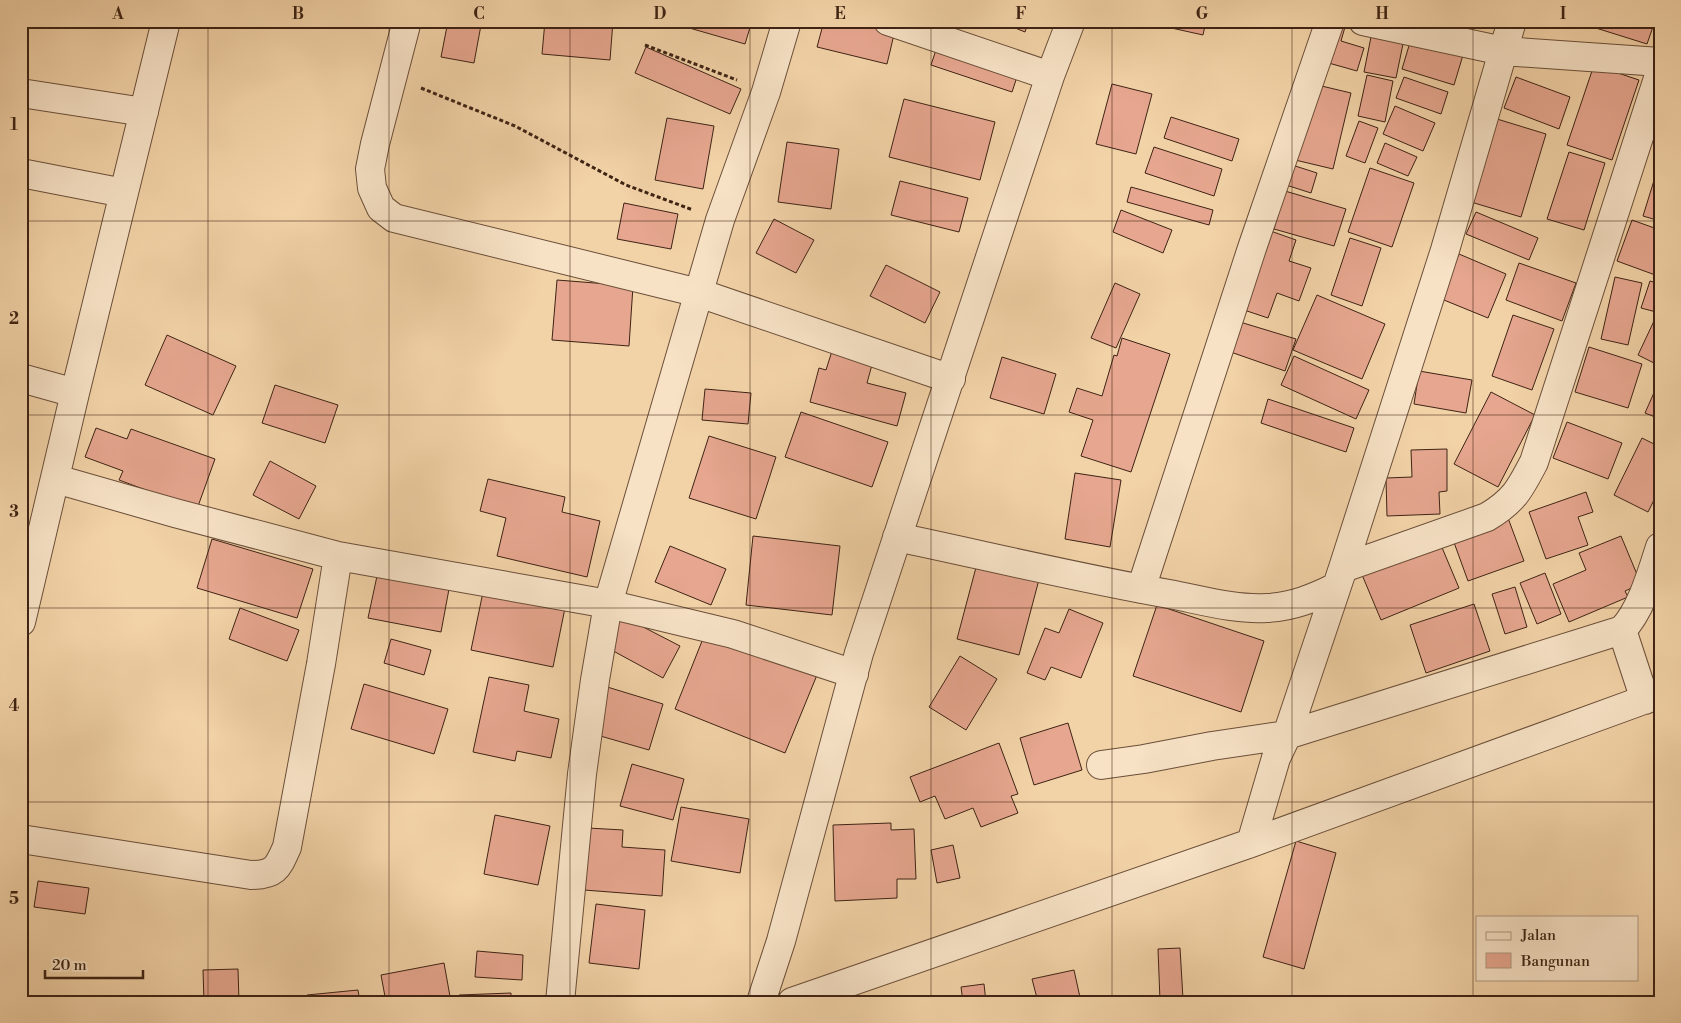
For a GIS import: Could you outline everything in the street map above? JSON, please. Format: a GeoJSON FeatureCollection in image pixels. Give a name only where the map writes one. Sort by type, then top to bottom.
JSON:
{"type":"FeatureCollection","features":[{"type":"Feature","properties":{"kind":"street"},"geometry":{"type":"LineString","coordinates":[[21,622],[166,21]]}},
{"type":"Feature","properties":{"kind":"street"},"geometry":{"type":"LineString","coordinates":[[407,21],[370,169],[372,188],[381,208],[394,218],[699,293],[951,380]]}},
{"type":"Feature","properties":{"kind":"street"},"geometry":{"type":"LineString","coordinates":[[560,1002],[582,774],[608,604],[720,220],[766,92],[787,21]]}},
{"type":"Feature","properties":{"kind":"street"},"geometry":{"type":"LineString","coordinates":[[888,21],[1050,76]]}},
{"type":"Feature","properties":{"kind":"street"},"geometry":{"type":"LineString","coordinates":[[761,1002],[781,941],[854,674],[897,537],[951,380],[1050,76],[1071,21]]}},
{"type":"Feature","properties":{"kind":"street"},"geometry":{"type":"LineString","coordinates":[[1141,589],[1252,248],[1330,21]]}},
{"type":"Feature","properties":{"kind":"street"},"geometry":{"type":"LineString","coordinates":[[1363,21],[1503,51],[1660,62]]}},
{"type":"Feature","properties":{"kind":"street"},"geometry":{"type":"LineString","coordinates":[[1251,843],[1445,250],[1512,21]]}},
{"type":"Feature","properties":{"kind":"street"},"geometry":{"type":"LineString","coordinates":[[897,537],[1141,589],[1248,608],[1269,608],[1310,600],[1339,578],[1486,517],[1501,508],[1519,490],[1534,462],[1660,72]]}},
{"type":"Feature","properties":{"kind":"street"},"geometry":{"type":"LineString","coordinates":[[21,93],[144,112]]}},
{"type":"Feature","properties":{"kind":"street"},"geometry":{"type":"LineString","coordinates":[[21,173],[124,192]]}},
{"type":"Feature","properties":{"kind":"street"},"geometry":{"type":"LineString","coordinates":[[21,378],[75,393]]}},
{"type":"Feature","properties":{"kind":"street"},"geometry":{"type":"LineString","coordinates":[[56,478],[175,513],[338,556],[608,604],[733,634],[854,674]]}},
{"type":"Feature","properties":{"kind":"street"},"geometry":{"type":"LineString","coordinates":[[1101,765],[1282,746],[1622,630],[1628,625],[1647,587],[1660,547]]}},
{"type":"Feature","properties":{"kind":"street"},"geometry":{"type":"LineString","coordinates":[[21,840],[251,876],[265,875],[278,866],[287,846],[321,664],[338,556]]}},
{"type":"Feature","properties":{"kind":"street"},"geometry":{"type":"LineString","coordinates":[[792,1002],[1251,843],[1652,697],[1622,630]]}},
{"type":"Feature","properties":{"kind":"path"},"geometry":{"type":"LineString","coordinates":[[645,45],[766,92]]}},
{"type":"Feature","properties":{"kind":"path"},"geometry":{"type":"LineString","coordinates":[[392,76],[515,126],[626,185],[720,220]]}},
{"type":"Feature","properties":{"kind":"building"},"geometry":{"type":"Polygon","coordinates":[[[448,21],[481,25],[474,63],[441,57],[448,21]]]}},
{"type":"Feature","properties":{"kind":"building"},"geometry":{"type":"Polygon","coordinates":[[[545,21],[613,21],[610,60],[542,54],[545,21]]]}},
{"type":"Feature","properties":{"kind":"building"},"geometry":{"type":"Polygon","coordinates":[[[665,21],[752,21],[745,44],[665,21]]]}},
{"type":"Feature","properties":{"kind":"building"},"geometry":{"type":"Polygon","coordinates":[[[824,21],[874,21],[896,26],[887,64],[817,47],[824,21]]]}},
{"type":"Feature","properties":{"kind":"building"},"geometry":{"type":"Polygon","coordinates":[[[998,21],[1029,21],[1025,32],[998,21]]]}},
{"type":"Feature","properties":{"kind":"building"},"geometry":{"type":"Polygon","coordinates":[[[1140,21],[1206,21],[1203,35],[1140,21]]]}},
{"type":"Feature","properties":{"kind":"building"},"geometry":{"type":"Polygon","coordinates":[[[1540,21],[1572,21],[1571,25],[1540,21]]]}},
{"type":"Feature","properties":{"kind":"building"},"geometry":{"type":"Polygon","coordinates":[[[1584,21],[1655,21],[1647,44],[1583,24],[1584,21]]]}},
{"type":"Feature","properties":{"kind":"building"},"geometry":{"type":"Polygon","coordinates":[[[1329,22],[1345,27],[1341,41],[1364,48],[1357,71],[1318,60],[1329,22]]]}},
{"type":"Feature","properties":{"kind":"building"},"geometry":{"type":"Polygon","coordinates":[[[1372,32],[1404,39],[1396,78],[1364,72],[1372,32]]]}},
{"type":"Feature","properties":{"kind":"building"},"geometry":{"type":"Polygon","coordinates":[[[1411,39],[1463,55],[1454,85],[1402,69],[1411,39]]]}},
{"type":"Feature","properties":{"kind":"building"},"geometry":{"type":"Polygon","coordinates":[[[646,47],[741,89],[730,114],[635,73],[646,47]]]}},
{"type":"Feature","properties":{"kind":"building"},"geometry":{"type":"Polygon","coordinates":[[[937,47],[1018,74],[1012,92],[931,65],[937,47]]]}},
{"type":"Feature","properties":{"kind":"building"},"geometry":{"type":"Polygon","coordinates":[[[1594,65],[1639,80],[1612,160],[1567,145],[1594,65]]]}},
{"type":"Feature","properties":{"kind":"building"},"geometry":{"type":"Polygon","coordinates":[[[1367,75],[1393,81],[1385,122],[1358,116],[1367,75]]]}},
{"type":"Feature","properties":{"kind":"building"},"geometry":{"type":"Polygon","coordinates":[[[1404,77],[1448,92],[1441,114],[1396,98],[1404,77]]]}},
{"type":"Feature","properties":{"kind":"building"},"geometry":{"type":"Polygon","coordinates":[[[1516,77],[1570,97],[1559,129],[1504,108],[1516,77]]]}},
{"type":"Feature","properties":{"kind":"building"},"geometry":{"type":"Polygon","coordinates":[[[1309,83],[1351,93],[1333,169],[1291,159],[1309,83]]]}},
{"type":"Feature","properties":{"kind":"building"},"geometry":{"type":"Polygon","coordinates":[[[1112,84],[1152,94],[1136,154],[1096,144],[1112,84]]]}},
{"type":"Feature","properties":{"kind":"building"},"geometry":{"type":"Polygon","coordinates":[[[904,99],[995,122],[980,180],[889,157],[904,99]]]}},
{"type":"Feature","properties":{"kind":"building"},"geometry":{"type":"Polygon","coordinates":[[[1395,106],[1435,123],[1423,151],[1383,134],[1395,106]]]}},
{"type":"Feature","properties":{"kind":"building"},"geometry":{"type":"Polygon","coordinates":[[[1171,117],[1239,139],[1232,161],[1164,138],[1171,117]]]}},
{"type":"Feature","properties":{"kind":"building"},"geometry":{"type":"Polygon","coordinates":[[[667,118],[714,126],[703,189],[655,180],[667,118]]]}},
{"type":"Feature","properties":{"kind":"building"},"geometry":{"type":"Polygon","coordinates":[[[1497,119],[1546,134],[1521,217],[1471,202],[1497,119]]]}},
{"type":"Feature","properties":{"kind":"building"},"geometry":{"type":"Polygon","coordinates":[[[1359,121],[1378,128],[1365,163],[1346,156],[1359,121]]]}},
{"type":"Feature","properties":{"kind":"building"},"geometry":{"type":"Polygon","coordinates":[[[787,142],[839,149],[831,209],[778,202],[787,142]]]}},
{"type":"Feature","properties":{"kind":"building"},"geometry":{"type":"Polygon","coordinates":[[[1385,143],[1417,157],[1408,176],[1377,163],[1385,143]]]}},
{"type":"Feature","properties":{"kind":"building"},"geometry":{"type":"Polygon","coordinates":[[[1154,147],[1222,169],[1214,196],[1145,173],[1154,147]]]}},
{"type":"Feature","properties":{"kind":"building"},"geometry":{"type":"Polygon","coordinates":[[[1569,152],[1605,163],[1584,230],[1547,219],[1569,152]]]}},
{"type":"Feature","properties":{"kind":"building"},"geometry":{"type":"Polygon","coordinates":[[[1289,164],[1317,173],[1311,193],[1283,184],[1289,164]]]}},
{"type":"Feature","properties":{"kind":"building"},"geometry":{"type":"Polygon","coordinates":[[[1370,168],[1414,183],[1392,247],[1348,232],[1370,168]]]}},
{"type":"Feature","properties":{"kind":"building"},"geometry":{"type":"Polygon","coordinates":[[[1656,174],[1660,176],[1660,221],[1643,216],[1656,174]]]}},
{"type":"Feature","properties":{"kind":"building"},"geometry":{"type":"Polygon","coordinates":[[[900,181],[968,198],[959,232],[891,215],[900,181]]]}},
{"type":"Feature","properties":{"kind":"building"},"geometry":{"type":"Polygon","coordinates":[[[1131,187],[1213,210],[1209,225],[1127,202],[1131,187]]]}},
{"type":"Feature","properties":{"kind":"building"},"geometry":{"type":"Polygon","coordinates":[[[1285,191],[1346,209],[1334,246],[1274,229],[1285,191]]]}},
{"type":"Feature","properties":{"kind":"building"},"geometry":{"type":"Polygon","coordinates":[[[624,203],[678,214],[671,249],[617,239],[624,203]]]}},
{"type":"Feature","properties":{"kind":"building"},"geometry":{"type":"Polygon","coordinates":[[[1121,210],[1172,230],[1163,253],[1113,232],[1121,210]]]}},
{"type":"Feature","properties":{"kind":"building"},"geometry":{"type":"Polygon","coordinates":[[[1476,212],[1538,238],[1529,260],[1466,234],[1476,212]]]}},
{"type":"Feature","properties":{"kind":"building"},"geometry":{"type":"Polygon","coordinates":[[[774,219],[814,240],[796,273],[756,253],[774,219]]]}},
{"type":"Feature","properties":{"kind":"building"},"geometry":{"type":"Polygon","coordinates":[[[1632,220],[1660,230],[1660,271],[1658,276],[1617,261],[1632,220]]]}},
{"type":"Feature","properties":{"kind":"building"},"geometry":{"type":"Polygon","coordinates":[[[1265,229],[1296,240],[1289,261],[1311,268],[1299,301],[1277,293],[1268,318],[1238,308],[1265,229]]]}},
{"type":"Feature","properties":{"kind":"building"},"geometry":{"type":"Polygon","coordinates":[[[1350,238],[1381,248],[1362,306],[1331,295],[1350,238]]]}},
{"type":"Feature","properties":{"kind":"building"},"geometry":{"type":"Polygon","coordinates":[[[1459,254],[1506,274],[1488,318],[1439,298],[1459,254]]]}},
{"type":"Feature","properties":{"kind":"building"},"geometry":{"type":"Polygon","coordinates":[[[1519,263],[1576,283],[1562,321],[1506,300],[1519,263]]]}},
{"type":"Feature","properties":{"kind":"building"},"geometry":{"type":"Polygon","coordinates":[[[886,265],[940,292],[925,323],[870,296],[886,265]]]}},
{"type":"Feature","properties":{"kind":"building"},"geometry":{"type":"Polygon","coordinates":[[[1615,277],[1642,283],[1628,345],[1601,339],[1615,277]]]}},
{"type":"Feature","properties":{"kind":"building"},"geometry":{"type":"Polygon","coordinates":[[[557,280],[633,286],[629,346],[552,340],[557,280]]]}},
{"type":"Feature","properties":{"kind":"building"},"geometry":{"type":"Polygon","coordinates":[[[1650,281],[1660,284],[1660,313],[1641,308],[1650,281]]]}},
{"type":"Feature","properties":{"kind":"building"},"geometry":{"type":"Polygon","coordinates":[[[1115,283],[1140,294],[1116,348],[1091,338],[1115,283]]]}},
{"type":"Feature","properties":{"kind":"building"},"geometry":{"type":"Polygon","coordinates":[[[1317,295],[1385,324],[1362,379],[1293,350],[1317,295]]]}},
{"type":"Feature","properties":{"kind":"building"},"geometry":{"type":"Polygon","coordinates":[[[1513,315],[1554,329],[1532,390],[1492,376],[1513,315]]]}},
{"type":"Feature","properties":{"kind":"building"},"geometry":{"type":"Polygon","coordinates":[[[1230,319],[1296,339],[1285,371],[1222,349],[1230,319]]]}},
{"type":"Feature","properties":{"kind":"building"},"geometry":{"type":"Polygon","coordinates":[[[1654,321],[1660,323],[1660,366],[1638,355],[1654,321]]]}},
{"type":"Feature","properties":{"kind":"building"},"geometry":{"type":"Polygon","coordinates":[[[167,335],[236,366],[213,415],[145,385],[167,335]]]}},
{"type":"Feature","properties":{"kind":"building"},"geometry":{"type":"Polygon","coordinates":[[[1122,338],[1170,354],[1131,472],[1081,456],[1093,420],[1069,412],[1077,388],[1102,396],[1114,355],[1117,356],[1122,338]]]}},
{"type":"Feature","properties":{"kind":"building"},"geometry":{"type":"Polygon","coordinates":[[[1589,347],[1642,364],[1628,408],[1575,392],[1589,347]]]}},
{"type":"Feature","properties":{"kind":"building"},"geometry":{"type":"Polygon","coordinates":[[[832,351],[873,361],[867,383],[906,393],[897,426],[810,402],[819,368],[826,370],[832,351]]]}},
{"type":"Feature","properties":{"kind":"building"},"geometry":{"type":"Polygon","coordinates":[[[1294,356],[1369,390],[1356,419],[1281,385],[1294,356]]]}},
{"type":"Feature","properties":{"kind":"building"},"geometry":{"type":"Polygon","coordinates":[[[1002,357],[1056,374],[1044,414],[990,398],[1002,357]]]}},
{"type":"Feature","properties":{"kind":"building"},"geometry":{"type":"Polygon","coordinates":[[[1419,371],[1472,380],[1466,413],[1414,404],[1419,371]]]}},
{"type":"Feature","properties":{"kind":"building"},"geometry":{"type":"Polygon","coordinates":[[[1660,379],[1660,419],[1645,413],[1660,379]]]}},
{"type":"Feature","properties":{"kind":"building"},"geometry":{"type":"Polygon","coordinates":[[[275,385],[338,405],[325,443],[262,423],[275,385]]]}},
{"type":"Feature","properties":{"kind":"building"},"geometry":{"type":"Polygon","coordinates":[[[705,389],[751,393],[748,424],[702,420],[705,389]]]}},
{"type":"Feature","properties":{"kind":"building"},"geometry":{"type":"Polygon","coordinates":[[[1491,392],[1535,415],[1498,487],[1454,464],[1491,392]]]}},
{"type":"Feature","properties":{"kind":"building"},"geometry":{"type":"Polygon","coordinates":[[[1268,399],[1354,428],[1346,452],[1261,423],[1268,399]]]}},
{"type":"Feature","properties":{"kind":"building"},"geometry":{"type":"Polygon","coordinates":[[[801,412],[888,442],[872,487],[785,457],[801,412]]]}},
{"type":"Feature","properties":{"kind":"building"},"geometry":{"type":"Polygon","coordinates":[[[1567,422],[1622,443],[1608,479],[1553,458],[1567,422]]]}},
{"type":"Feature","properties":{"kind":"building"},"geometry":{"type":"Polygon","coordinates":[[[96,428],[127,439],[131,429],[215,459],[197,509],[119,480],[123,471],[85,457],[96,428]]]}},
{"type":"Feature","properties":{"kind":"building"},"geometry":{"type":"Polygon","coordinates":[[[709,436],[776,457],[756,519],[689,498],[709,436]]]}},
{"type":"Feature","properties":{"kind":"building"},"geometry":{"type":"Polygon","coordinates":[[[1642,438],[1660,447],[1660,488],[1648,512],[1614,495],[1642,438]]]}},
{"type":"Feature","properties":{"kind":"building"},"geometry":{"type":"Polygon","coordinates":[[[1447,449],[1447,491],[1439,492],[1440,514],[1387,516],[1386,478],[1412,477],[1411,450],[1447,449]]]}},
{"type":"Feature","properties":{"kind":"building"},"geometry":{"type":"Polygon","coordinates":[[[270,461],[316,486],[299,519],[253,495],[270,461]]]}},
{"type":"Feature","properties":{"kind":"building"},"geometry":{"type":"Polygon","coordinates":[[[1075,473],[1121,480],[1110,547],[1065,539],[1075,473]]]}},
{"type":"Feature","properties":{"kind":"building"},"geometry":{"type":"Polygon","coordinates":[[[488,479],[565,497],[562,512],[600,521],[587,577],[497,556],[506,518],[480,511],[488,479]]]}},
{"type":"Feature","properties":{"kind":"building"},"geometry":{"type":"Polygon","coordinates":[[[1586,492],[1593,512],[1578,517],[1588,545],[1546,559],[1529,512],[1586,492]]]}},
{"type":"Feature","properties":{"kind":"building"},"geometry":{"type":"Polygon","coordinates":[[[1508,518],[1524,561],[1468,581],[1452,537],[1508,518]]]}},
{"type":"Feature","properties":{"kind":"building"},"geometry":{"type":"Polygon","coordinates":[[[753,536],[840,546],[832,615],[746,605],[753,536]]]}},
{"type":"Feature","properties":{"kind":"building"},"geometry":{"type":"Polygon","coordinates":[[[1621,536],[1641,584],[1625,591],[1628,597],[1569,622],[1553,584],[1586,570],[1579,553],[1621,536]]]}},
{"type":"Feature","properties":{"kind":"building"},"geometry":{"type":"Polygon","coordinates":[[[1438,538],[1459,588],[1381,620],[1360,570],[1438,538]]]}},
{"type":"Feature","properties":{"kind":"building"},"geometry":{"type":"Polygon","coordinates":[[[212,539],[313,569],[297,618],[197,588],[212,539]]]}},
{"type":"Feature","properties":{"kind":"building"},"geometry":{"type":"Polygon","coordinates":[[[670,546],[726,569],[711,605],[655,582],[670,546]]]}},
{"type":"Feature","properties":{"kind":"building"},"geometry":{"type":"Polygon","coordinates":[[[979,556],[1041,572],[1019,655],[957,639],[979,556]]]}},
{"type":"Feature","properties":{"kind":"building"},"geometry":{"type":"Polygon","coordinates":[[[1545,573],[1561,614],[1537,624],[1520,583],[1545,573]]]}},
{"type":"Feature","properties":{"kind":"building"},"geometry":{"type":"Polygon","coordinates":[[[377,576],[449,589],[441,632],[368,618],[377,576]]]}},
{"type":"Feature","properties":{"kind":"building"},"geometry":{"type":"Polygon","coordinates":[[[1515,587],[1527,627],[1505,634],[1492,594],[1515,587]]]}},
{"type":"Feature","properties":{"kind":"building"},"geometry":{"type":"Polygon","coordinates":[[[483,592],[565,608],[553,667],[471,650],[483,592]]]}},
{"type":"Feature","properties":{"kind":"building"},"geometry":{"type":"Polygon","coordinates":[[[1474,604],[1490,651],[1426,673],[1410,625],[1474,604]]]}},
{"type":"Feature","properties":{"kind":"building"},"geometry":{"type":"Polygon","coordinates":[[[1157,605],[1264,641],[1241,712],[1133,676],[1157,605]]]}},
{"type":"Feature","properties":{"kind":"building"},"geometry":{"type":"Polygon","coordinates":[[[240,608],[299,630],[287,661],[229,639],[240,608]]]}},
{"type":"Feature","properties":{"kind":"building"},"geometry":{"type":"Polygon","coordinates":[[[1069,609],[1103,623],[1081,678],[1051,667],[1045,680],[1027,673],[1045,628],[1059,633],[1069,609]]]}},
{"type":"Feature","properties":{"kind":"building"},"geometry":{"type":"Polygon","coordinates":[[[622,616],[680,646],[663,678],[606,647],[622,616]]]}},
{"type":"Feature","properties":{"kind":"building"},"geometry":{"type":"Polygon","coordinates":[[[706,631],[817,675],[785,753],[675,709],[706,631]]]}},
{"type":"Feature","properties":{"kind":"building"},"geometry":{"type":"Polygon","coordinates":[[[391,639],[431,650],[424,675],[384,663],[391,639]]]}},
{"type":"Feature","properties":{"kind":"building"},"geometry":{"type":"Polygon","coordinates":[[[960,656],[997,679],[966,730],[929,707],[960,656]]]}},
{"type":"Feature","properties":{"kind":"building"},"geometry":{"type":"Polygon","coordinates":[[[489,677],[529,685],[524,711],[559,719],[551,758],[517,751],[515,761],[473,752],[489,677]]]}},
{"type":"Feature","properties":{"kind":"building"},"geometry":{"type":"Polygon","coordinates":[[[364,684],[448,709],[434,754],[351,729],[364,684]]]}},
{"type":"Feature","properties":{"kind":"building"},"geometry":{"type":"Polygon","coordinates":[[[604,686],[663,704],[649,750],[590,733],[604,686]]]}},
{"type":"Feature","properties":{"kind":"building"},"geometry":{"type":"Polygon","coordinates":[[[1068,723],[1082,770],[1034,785],[1020,738],[1068,723]]]}},
{"type":"Feature","properties":{"kind":"building"},"geometry":{"type":"Polygon","coordinates":[[[999,743],[1018,794],[1011,796],[1018,813],[981,827],[973,808],[945,819],[935,796],[920,802],[910,777],[999,743]]]}},
{"type":"Feature","properties":{"kind":"building"},"geometry":{"type":"Polygon","coordinates":[[[632,764],[684,779],[673,820],[620,806],[632,764]]]}},
{"type":"Feature","properties":{"kind":"building"},"geometry":{"type":"Polygon","coordinates":[[[681,807],[749,819],[740,873],[671,861],[681,807]]]}},
{"type":"Feature","properties":{"kind":"building"},"geometry":{"type":"Polygon","coordinates":[[[495,815],[550,826],[538,885],[484,874],[495,815]]]}},
{"type":"Feature","properties":{"kind":"building"},"geometry":{"type":"Polygon","coordinates":[[[891,823],[891,830],[914,829],[916,879],[897,879],[897,898],[835,901],[833,825],[891,823]]]}},
{"type":"Feature","properties":{"kind":"building"},"geometry":{"type":"Polygon","coordinates":[[[588,828],[623,830],[622,847],[665,850],[662,896],[584,890],[588,828]]]}},
{"type":"Feature","properties":{"kind":"building"},"geometry":{"type":"Polygon","coordinates":[[[1296,841],[1336,853],[1304,969],[1263,957],[1296,841]]]}},
{"type":"Feature","properties":{"kind":"building"},"geometry":{"type":"Polygon","coordinates":[[[953,845],[960,878],[937,883],[931,850],[953,845]]]}},
{"type":"Feature","properties":{"kind":"building"},"geometry":{"type":"Polygon","coordinates":[[[38,881],[89,888],[85,914],[34,907],[38,881]]]}},
{"type":"Feature","properties":{"kind":"building"},"geometry":{"type":"Polygon","coordinates":[[[596,904],[645,910],[639,969],[589,963],[596,904]]]}},
{"type":"Feature","properties":{"kind":"building"},"geometry":{"type":"Polygon","coordinates":[[[1180,948],[1183,999],[1160,1001],[1158,949],[1180,948]]]}},
{"type":"Feature","properties":{"kind":"building"},"geometry":{"type":"Polygon","coordinates":[[[477,951],[523,955],[522,980],[475,977],[477,951]]]}},
{"type":"Feature","properties":{"kind":"building"},"geometry":{"type":"Polygon","coordinates":[[[444,963],[451,1002],[386,1002],[381,975],[444,963]]]}},
{"type":"Feature","properties":{"kind":"building"},"geometry":{"type":"Polygon","coordinates":[[[238,969],[239,1002],[204,1002],[203,970],[238,969]]]}},
{"type":"Feature","properties":{"kind":"building"},"geometry":{"type":"Polygon","coordinates":[[[1074,970],[1081,1002],[1038,1002],[1032,979],[1074,970]]]}},
{"type":"Feature","properties":{"kind":"building"},"geometry":{"type":"Polygon","coordinates":[[[984,984],[986,1002],[963,1002],[961,987],[984,984]]]}},
{"type":"Feature","properties":{"kind":"building"},"geometry":{"type":"Polygon","coordinates":[[[358,990],[360,1002],[307,1002],[307,995],[358,990]]]}},
{"type":"Feature","properties":{"kind":"building"},"geometry":{"type":"Polygon","coordinates":[[[511,993],[511,1002],[459,1002],[459,995],[511,993]]]}}]}
